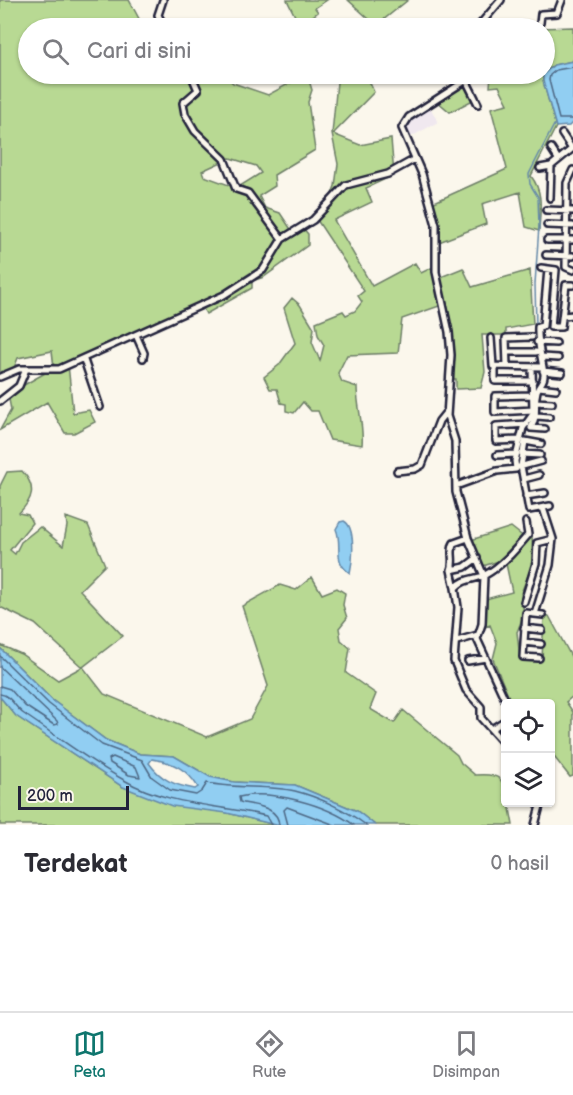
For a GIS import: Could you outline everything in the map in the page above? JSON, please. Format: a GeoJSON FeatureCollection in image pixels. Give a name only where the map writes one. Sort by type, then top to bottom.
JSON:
{"type":"FeatureCollection","features":[{"type":"Feature","properties":{"kind":"street"},"geometry":{"type":"LineString","coordinates":[[160,18],[158,15],[163,0]]}},
{"type":"Feature","properties":{"kind":"street"},"geometry":{"type":"LineString","coordinates":[[486,18],[501,0]]}},
{"type":"Feature","properties":{"kind":"street"},"geometry":{"type":"LineString","coordinates":[[541,18],[541,14],[557,13],[562,0]]}},
{"type":"Feature","properties":{"kind":"street"},"geometry":{"type":"LineString","coordinates":[[195,84],[198,90],[183,103],[185,114],[201,139],[224,159],[236,189],[248,194],[282,239]]}},
{"type":"Feature","properties":{"kind":"street"},"geometry":{"type":"LineString","coordinates":[[460,84],[404,122],[403,134],[422,174],[438,235],[436,272],[449,332],[451,355],[447,411],[455,441],[456,486],[468,538],[484,576],[482,624],[478,641],[505,699]]}},
{"type":"Feature","properties":{"kind":"street"},"geometry":{"type":"LineString","coordinates":[[468,84],[478,104]]}},
{"type":"Feature","properties":{"kind":"street"},"geometry":{"type":"LineString","coordinates":[[540,168],[551,166],[573,148],[562,134]]}},
{"type":"Feature","properties":{"kind":"street"},"geometry":{"type":"LineString","coordinates":[[551,148],[558,159]]}},
{"type":"Feature","properties":{"kind":"street"},"geometry":{"type":"LineString","coordinates":[[0,376],[26,369],[59,369],[84,360],[255,277],[268,264],[282,239],[313,220],[346,185],[372,181],[415,159]]}},
{"type":"Feature","properties":{"kind":"street"},"geometry":{"type":"LineString","coordinates":[[550,198],[551,166]]}},
{"type":"Feature","properties":{"kind":"street"},"geometry":{"type":"LineString","coordinates":[[573,170],[568,177],[570,256],[566,267],[573,270]]}},
{"type":"Feature","properties":{"kind":"street"},"geometry":{"type":"LineString","coordinates":[[541,184],[550,183]]}},
{"type":"Feature","properties":{"kind":"street"},"geometry":{"type":"LineString","coordinates":[[546,210],[570,211]]}},
{"type":"Feature","properties":{"kind":"street"},"geometry":{"type":"LineString","coordinates":[[547,225],[570,226]]}},
{"type":"Feature","properties":{"kind":"street"},"geometry":{"type":"LineString","coordinates":[[547,240],[570,240]]}},
{"type":"Feature","properties":{"kind":"street"},"geometry":{"type":"LineString","coordinates":[[546,255],[570,256]]}},
{"type":"Feature","properties":{"kind":"street"},"geometry":{"type":"LineString","coordinates":[[541,268],[556,270],[551,327]]}},
{"type":"Feature","properties":{"kind":"street"},"geometry":{"type":"LineString","coordinates":[[543,326],[548,269]]}},
{"type":"Feature","properties":{"kind":"street"},"geometry":{"type":"LineString","coordinates":[[529,426],[533,410],[533,381],[542,357],[535,339],[538,327],[561,327],[566,285],[573,285]]}},
{"type":"Feature","properties":{"kind":"street"},"geometry":{"type":"LineString","coordinates":[[564,301],[573,301]]}},
{"type":"Feature","properties":{"kind":"street"},"geometry":{"type":"LineString","coordinates":[[563,316],[573,315]]}},
{"type":"Feature","properties":{"kind":"street"},"geometry":{"type":"LineString","coordinates":[[136,335],[144,353],[143,358]]}},
{"type":"Feature","properties":{"kind":"street"},"geometry":{"type":"LineString","coordinates":[[491,338],[495,381],[533,381]]}},
{"type":"Feature","properties":{"kind":"street"},"geometry":{"type":"LineString","coordinates":[[507,366],[506,338],[535,339],[555,343]]}},
{"type":"Feature","properties":{"kind":"street"},"geometry":{"type":"LineString","coordinates":[[507,352],[536,352]]}},
{"type":"Feature","properties":{"kind":"street"},"geometry":{"type":"LineString","coordinates":[[542,357],[558,358]]}},
{"type":"Feature","properties":{"kind":"street"},"geometry":{"type":"LineString","coordinates":[[84,360],[100,407]]}},
{"type":"Feature","properties":{"kind":"street"},"geometry":{"type":"LineString","coordinates":[[495,366],[539,368],[562,373]]}},
{"type":"Feature","properties":{"kind":"street"},"geometry":{"type":"LineString","coordinates":[[539,368],[542,384],[539,387],[537,416],[529,426],[523,428],[519,467],[524,479],[529,510],[550,506]]}},
{"type":"Feature","properties":{"kind":"street"},"geometry":{"type":"LineString","coordinates":[[0,401],[19,386],[26,369]]}},
{"type":"Feature","properties":{"kind":"street"},"geometry":{"type":"LineString","coordinates":[[539,387],[556,389]]}},
{"type":"Feature","properties":{"kind":"street"},"geometry":{"type":"LineString","coordinates":[[532,395],[495,396],[495,412],[533,410]]}},
{"type":"Feature","properties":{"kind":"street"},"geometry":{"type":"LineString","coordinates":[[537,402],[552,403]]}},
{"type":"Feature","properties":{"kind":"street"},"geometry":{"type":"LineString","coordinates":[[397,471],[415,469],[422,465],[439,421],[447,411]]}},
{"type":"Feature","properties":{"kind":"street"},"geometry":{"type":"LineString","coordinates":[[537,416],[549,417]]}},
{"type":"Feature","properties":{"kind":"street"},"geometry":{"type":"LineString","coordinates":[[541,444],[496,441],[496,426],[529,426],[545,429]]}},
{"type":"Feature","properties":{"kind":"street"},"geometry":{"type":"LineString","coordinates":[[456,486],[541,458],[520,454],[497,455]]}},
{"type":"Feature","properties":{"kind":"street"},"geometry":{"type":"LineString","coordinates":[[524,479],[539,475]]}},
{"type":"Feature","properties":{"kind":"street"},"geometry":{"type":"LineString","coordinates":[[526,496],[545,493]]}},
{"type":"Feature","properties":{"kind":"street"},"geometry":{"type":"LineString","coordinates":[[536,614],[550,565],[553,539],[543,508]]}},
{"type":"Feature","properties":{"kind":"street"},"geometry":{"type":"LineString","coordinates":[[455,588],[468,579],[484,576],[515,550],[528,535],[526,522]]}},
{"type":"Feature","properties":{"kind":"street"},"geometry":{"type":"LineString","coordinates":[[468,538],[454,543],[452,547],[454,562],[451,570],[458,607],[455,622],[457,641],[453,653],[454,661],[466,690],[481,707],[481,718],[488,728],[501,723]]}},
{"type":"Feature","properties":{"kind":"street"},"geometry":{"type":"LineString","coordinates":[[524,602],[536,563],[537,543],[553,539]]}},
{"type":"Feature","properties":{"kind":"street"},"geometry":{"type":"LineString","coordinates":[[451,570],[465,567],[477,558]]}},
{"type":"Feature","properties":{"kind":"street"},"geometry":{"type":"LineString","coordinates":[[539,658],[524,657],[524,628],[526,613],[543,615]]}},
{"type":"Feature","properties":{"kind":"street"},"geometry":{"type":"LineString","coordinates":[[524,628],[542,630]]}},
{"type":"Feature","properties":{"kind":"street"},"geometry":{"type":"LineString","coordinates":[[457,641],[478,635]]}},
{"type":"Feature","properties":{"kind":"street"},"geometry":{"type":"LineString","coordinates":[[524,642],[541,644]]}},
{"type":"Feature","properties":{"kind":"street"},"geometry":{"type":"LineString","coordinates":[[468,661],[486,658]]}},
{"type":"Feature","properties":{"kind":"street"},"geometry":{"type":"LineString","coordinates":[[493,728],[501,739]]}},
{"type":"Feature","properties":{"kind":"street"},"geometry":{"type":"LineString","coordinates":[[535,825],[540,807]]}},
{"type":"Feature","properties":{"kind":"shaded area"},"geometry":{"type":"Polygon","coordinates":[[[430,107],[438,122],[407,139],[404,129],[407,121],[430,107]]]}},
{"type":"Feature","properties":{"kind":"green space"},"geometry":{"type":"Polygon","coordinates":[[[0,0],[129,0],[139,18],[18,18],[18,84],[236,84],[268,95],[288,84],[310,84],[312,90],[308,102],[315,150],[274,175],[275,186],[259,196],[265,208],[280,213],[292,231],[301,226],[308,234],[308,245],[264,277],[252,281],[252,288],[206,314],[202,307],[68,364],[73,413],[89,410],[95,422],[74,433],[65,433],[47,402],[0,430],[11,410],[8,394],[54,368],[52,351],[18,358],[14,368],[0,375],[0,0]],[[230,158],[202,171],[204,176],[237,188],[261,173],[256,166],[230,158]]]}},
{"type":"Feature","properties":{"kind":"green space"},"geometry":{"type":"Polygon","coordinates":[[[287,0],[327,0],[315,8],[318,12],[310,18],[296,18],[287,0]]]}},
{"type":"Feature","properties":{"kind":"green space"},"geometry":{"type":"Polygon","coordinates":[[[348,0],[408,0],[386,18],[368,18],[348,0]]]}},
{"type":"Feature","properties":{"kind":"green space"},"geometry":{"type":"Polygon","coordinates":[[[573,27],[573,61],[555,65],[555,28],[573,27]]]}},
{"type":"Feature","properties":{"kind":"green space"},"geometry":{"type":"Polygon","coordinates":[[[337,84],[370,84],[374,92],[333,134],[360,145],[391,139],[394,175],[366,188],[372,202],[334,220],[372,286],[415,263],[421,273],[433,267],[436,279],[463,268],[472,287],[530,270],[533,324],[506,329],[506,335],[482,335],[485,372],[481,388],[456,389],[456,379],[446,379],[450,339],[442,305],[402,319],[398,353],[347,355],[338,373],[342,382],[357,387],[362,445],[330,440],[318,411],[311,411],[303,402],[294,413],[286,411],[286,404],[281,403],[277,389],[270,389],[264,377],[279,365],[295,343],[284,308],[292,298],[300,305],[314,328],[312,342],[320,361],[324,345],[318,335],[316,322],[343,311],[346,315],[355,311],[362,302],[358,296],[364,291],[317,220],[326,210],[335,186],[338,164],[332,134],[337,84]]]}},
{"type":"Feature","properties":{"kind":"green space"},"geometry":{"type":"Polygon","coordinates":[[[463,84],[473,100],[450,112],[437,101],[463,84]]]}},
{"type":"Feature","properties":{"kind":"green space"},"geometry":{"type":"Polygon","coordinates":[[[490,84],[544,84],[556,127],[531,176],[540,195],[539,231],[526,227],[520,192],[482,204],[486,224],[439,242],[430,213],[430,204],[507,169],[491,108],[508,104],[499,86],[490,87],[490,84]]]}},
{"type":"Feature","properties":{"kind":"green space"},"geometry":{"type":"Polygon","coordinates":[[[22,471],[30,482],[31,488],[30,498],[19,513],[28,515],[32,523],[10,550],[15,554],[21,542],[40,527],[63,546],[67,526],[66,517],[88,525],[105,565],[80,590],[123,636],[83,667],[104,694],[207,737],[250,719],[268,686],[242,606],[280,585],[296,590],[312,577],[322,594],[337,588],[345,593],[343,605],[347,618],[339,628],[341,640],[350,648],[346,673],[376,694],[370,709],[394,723],[403,710],[457,755],[461,763],[475,775],[490,775],[499,778],[501,781],[501,807],[510,807],[513,825],[375,825],[357,811],[295,785],[234,782],[210,777],[174,756],[140,754],[106,740],[52,700],[0,648],[0,645],[21,654],[58,680],[82,667],[35,624],[0,607],[0,486],[7,472],[22,471]]]}},
{"type":"Feature","properties":{"kind":"green space"},"geometry":{"type":"Polygon","coordinates":[[[511,527],[525,538],[532,536],[533,563],[521,593],[524,614],[517,632],[520,659],[542,660],[544,614],[549,616],[573,660],[573,696],[566,702],[573,712],[573,776],[570,777],[555,758],[555,699],[509,699],[493,659],[497,643],[490,625],[480,629],[482,600],[512,592],[505,559],[480,567],[471,540],[511,527]]]}},
{"type":"Feature","properties":{"kind":"green space"},"geometry":{"type":"Polygon","coordinates":[[[0,697],[16,716],[123,787],[276,825],[0,825],[0,697]]]}},
{"type":"Feature","properties":{"kind":"water"},"geometry":{"type":"Polygon","coordinates":[[[573,61],[573,122],[569,126],[556,127],[544,84],[555,84],[555,65],[573,61]]]}},
{"type":"Feature","properties":{"kind":"water"},"geometry":{"type":"Polygon","coordinates":[[[344,521],[348,524],[352,537],[353,552],[350,573],[341,564],[336,529],[340,522],[344,521]]]}},
{"type":"Feature","properties":{"kind":"water"},"geometry":{"type":"Polygon","coordinates":[[[0,648],[52,700],[106,740],[140,754],[174,756],[210,777],[234,782],[295,785],[357,811],[375,825],[276,825],[227,813],[172,806],[123,787],[16,716],[0,697],[0,648]],[[152,759],[149,763],[163,778],[181,786],[195,789],[198,787],[184,771],[160,760],[152,759]]]}},
{"type":"Feature","properties":{"kind":"waterway"},"geometry":{"type":"LineString","coordinates":[[536,326],[538,197],[530,184],[529,174],[554,125]]}},
{"type":"Feature","properties":{"kind":"waterway"},"geometry":{"type":"LineString","coordinates":[[535,331],[536,346]]}},
{"type":"Feature","properties":{"kind":"waterway"},"geometry":{"type":"LineString","coordinates":[[523,439],[531,422]]}},
{"type":"Feature","properties":{"kind":"waterway"},"geometry":{"type":"LineString","coordinates":[[518,466],[522,444]]}},
{"type":"Feature","properties":{"kind":"waterway"},"geometry":{"type":"LineString","coordinates":[[519,470],[525,504]]}}]}
